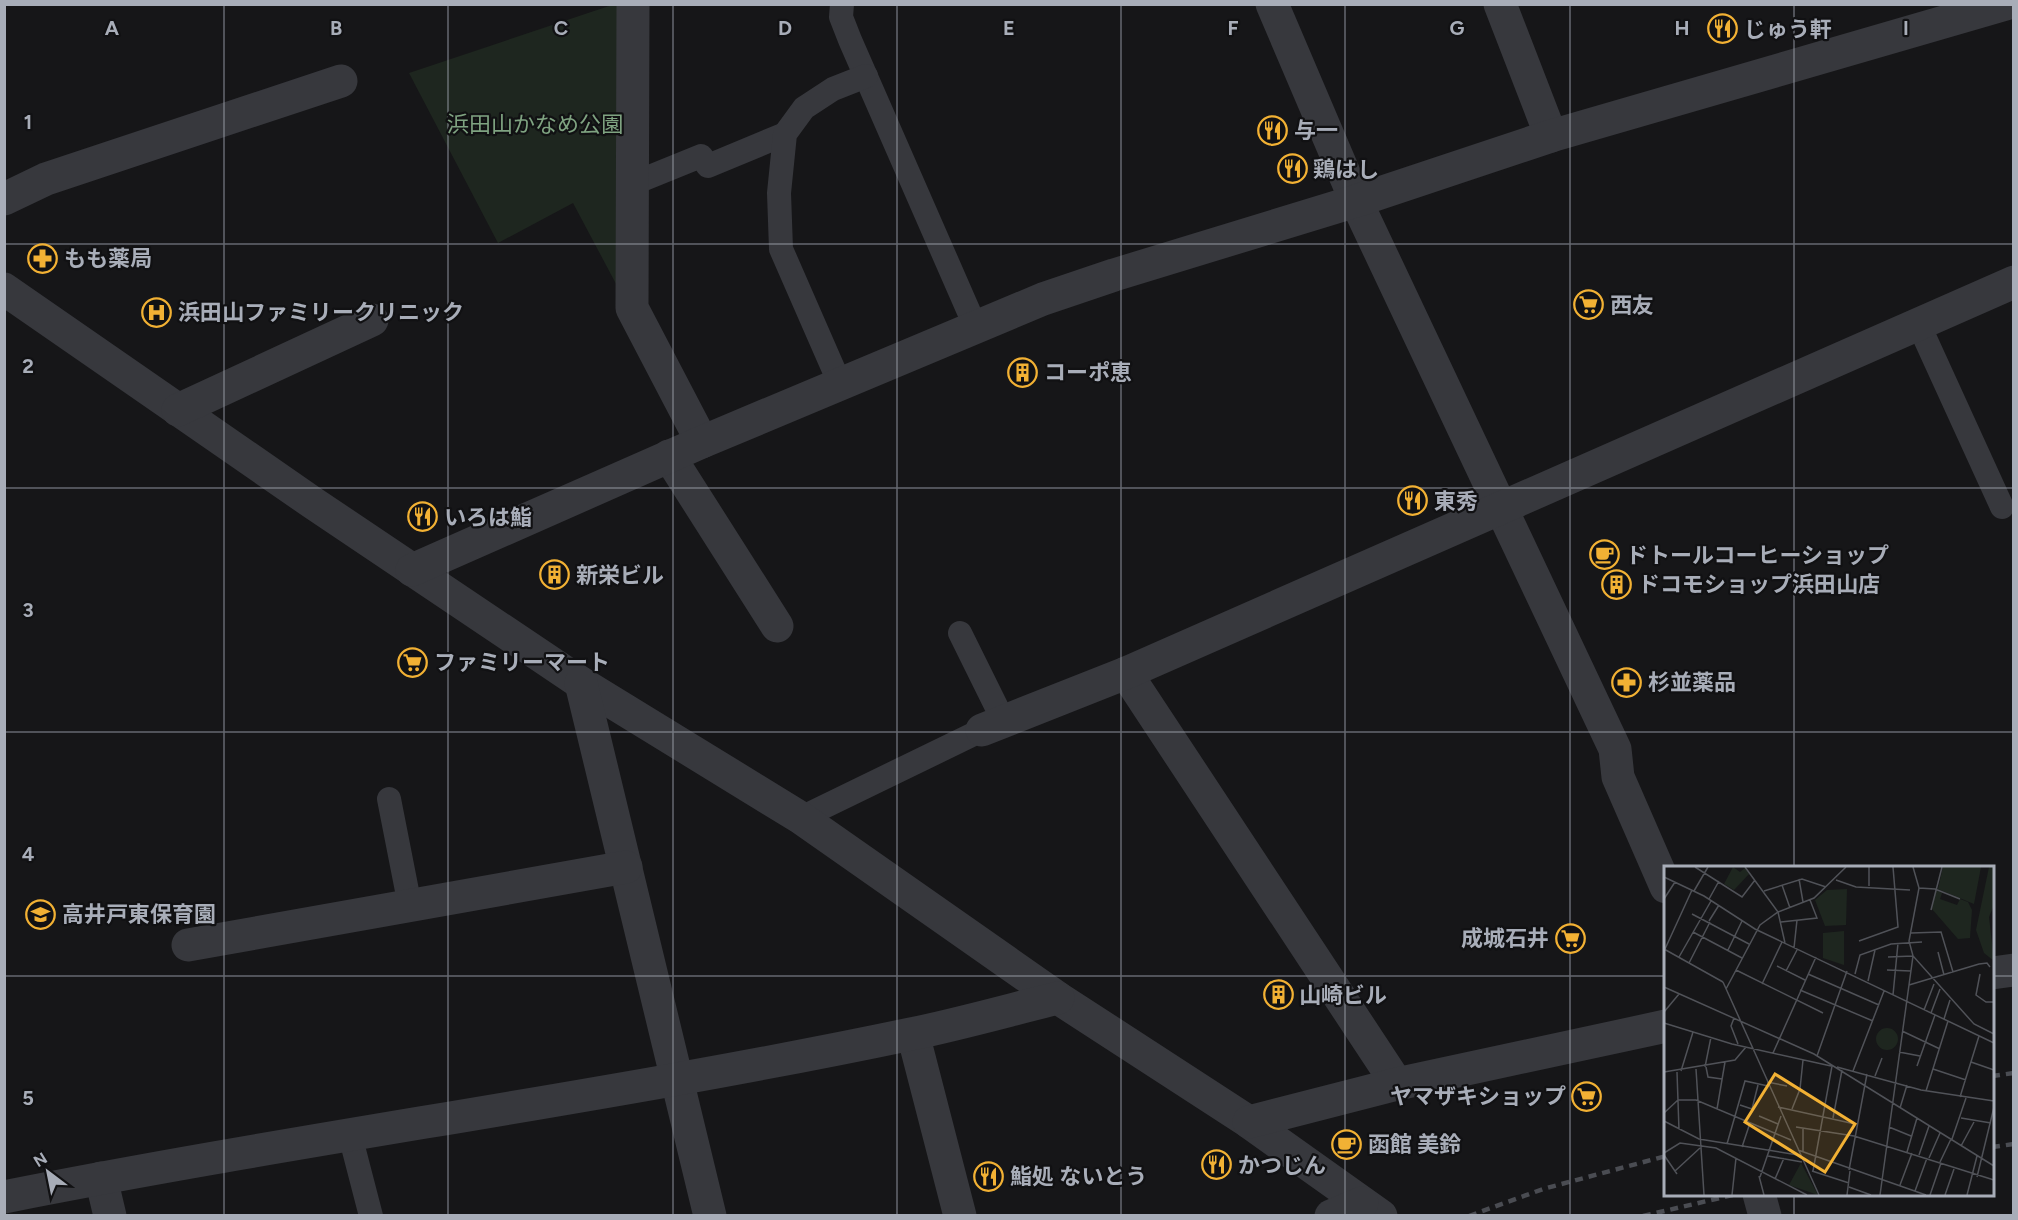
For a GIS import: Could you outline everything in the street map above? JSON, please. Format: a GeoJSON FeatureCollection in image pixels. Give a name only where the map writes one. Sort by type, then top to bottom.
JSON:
{"type":"FeatureCollection","features":[{"type":"Feature","properties":{"kind":"street"},"geometry":{"type":"LineString","coordinates":[[633,4],[632,308],[702,442]]}},
{"type":"Feature","properties":{"kind":"street"},"geometry":{"type":"LineString","coordinates":[[1272,4],[1356,201],[1615,749],[1618,777],[1664,885]]}},
{"type":"Feature","properties":{"kind":"street"},"geometry":{"type":"LineString","coordinates":[[1500,4],[1551,136]]}},
{"type":"Feature","properties":{"kind":"street"},"geometry":{"type":"LineString","coordinates":[[412,570],[669,456],[1043,299],[1356,201],[1551,136],[2006,4]]}},
{"type":"Feature","properties":{"kind":"street"},"geometry":{"type":"LineString","coordinates":[[4,198],[46,179],[341,81]]}},
{"type":"Feature","properties":{"kind":"street"},"geometry":{"type":"LineString","coordinates":[[993,726],[1126,673],[2013,282]]}},
{"type":"Feature","properties":{"kind":"street"},"geometry":{"type":"LineString","coordinates":[[5,290],[412,570],[581,683],[801,818],[1058,998],[1249,1122],[1372,1209]]}},
{"type":"Feature","properties":{"kind":"street"},"geometry":{"type":"LineString","coordinates":[[178,410],[372,320]]}},
{"type":"Feature","properties":{"kind":"street"},"geometry":{"type":"LineString","coordinates":[[669,456],[777,626]]}},
{"type":"Feature","properties":{"kind":"street"},"geometry":{"type":"LineString","coordinates":[[1126,673],[1397,1084]]}},
{"type":"Feature","properties":{"kind":"street"},"geometry":{"type":"LineString","coordinates":[[581,683],[710,1215]]}},
{"type":"Feature","properties":{"kind":"street"},"geometry":{"type":"LineString","coordinates":[[188,945],[626,867]]}},
{"type":"Feature","properties":{"kind":"street"},"geometry":{"type":"LineString","coordinates":[[1994,973],[2013,970]]}},
{"type":"Feature","properties":{"kind":"street"},"geometry":{"type":"LineString","coordinates":[[4,1197],[101,1178],[678,1078],[913,1034],[1058,998]]}},
{"type":"Feature","properties":{"kind":"street"},"geometry":{"type":"LineString","coordinates":[[1249,1122],[1397,1084],[1664,1026]]}},
{"type":"Feature","properties":{"kind":"street"},"geometry":{"type":"LineString","coordinates":[[913,1034],[960,1215]]}},
{"type":"Feature","properties":{"kind":"street"},"geometry":{"type":"LineString","coordinates":[[101,1178],[110,1215]]}},
{"type":"Feature","properties":{"kind":"street"},"geometry":{"type":"LineString","coordinates":[[1760,1196],[1765,1215]]}},
{"type":"Feature","properties":{"kind":"street"},"geometry":{"type":"LineString","coordinates":[[1331,1215],[1372,1209]]}},
{"type":"Feature","properties":{"kind":"lane"},"geometry":{"type":"LineString","coordinates":[[842,4],[841,17],[976,328]]}},
{"type":"Feature","properties":{"kind":"lane"},"geometry":{"type":"LineString","coordinates":[[840,384],[781,249],[779,194],[785,134],[804,108],[833,89],[866,76]]}},
{"type":"Feature","properties":{"kind":"lane"},"geometry":{"type":"LineString","coordinates":[[632,184],[701,156],[708,166],[785,134]]}},
{"type":"Feature","properties":{"kind":"lane"},"geometry":{"type":"LineString","coordinates":[[1918,323],[2002,507]]}},
{"type":"Feature","properties":{"kind":"lane"},"geometry":{"type":"LineString","coordinates":[[801,818],[993,726],[960,633]]}},
{"type":"Feature","properties":{"kind":"lane"},"geometry":{"type":"LineString","coordinates":[[390,799],[410,906]]}},
{"type":"Feature","properties":{"kind":"lane"},"geometry":{"type":"LineString","coordinates":[[350,1135],[370,1215]]}},
{"type":"Feature","properties":{"kind":"green space","name":"浜田山かなめ公園"},"geometry":{"type":"Polygon","coordinates":[[[612,5],[626,5],[623,297],[573,203],[498,243],[409,73],[612,5]]]}},
{"type":"Feature","properties":{"kind":"railway"},"geometry":{"type":"LineString","coordinates":[[1994,1076],[2014,1073]]}},
{"type":"Feature","properties":{"kind":"railway"},"geometry":{"type":"LineString","coordinates":[[1994,1147],[2014,1144]]}},
{"type":"Feature","properties":{"kind":"railway"},"geometry":{"type":"LineString","coordinates":[[1469,1216],[1543,1189],[1664,1157]]}},
{"type":"Feature","properties":{"kind":"railway"},"geometry":{"type":"LineString","coordinates":[[1643,1216],[1728,1196]]}},
{"type":"Feature","properties":{"kind":"place","name":"じゅう軒"},"geometry":{"type":"Point","coordinates":[1723,29]}},
{"type":"Feature","properties":{"kind":"place","name":"与一"},"geometry":{"type":"Point","coordinates":[1273,130]}},
{"type":"Feature","properties":{"kind":"place","name":"鶏はし"},"geometry":{"type":"Point","coordinates":[1292,169]}},
{"type":"Feature","properties":{"kind":"place","name":"もも薬局"},"geometry":{"type":"Point","coordinates":[43,258]}},
{"type":"Feature","properties":{"kind":"place","name":"西友"},"geometry":{"type":"Point","coordinates":[1589,305]}},
{"type":"Feature","properties":{"kind":"place","name":"浜田山ファミリークリニック"},"geometry":{"type":"Point","coordinates":[157,312]}},
{"type":"Feature","properties":{"kind":"place","name":"コーポ恵"},"geometry":{"type":"Point","coordinates":[1023,372]}},
{"type":"Feature","properties":{"kind":"place","name":"東秀"},"geometry":{"type":"Point","coordinates":[1413,501]}},
{"type":"Feature","properties":{"kind":"place","name":"いろは鮨"},"geometry":{"type":"Point","coordinates":[423,517]}},
{"type":"Feature","properties":{"kind":"place","name":"ドトールコーヒーショップ"},"geometry":{"type":"Point","coordinates":[1605,555]}},
{"type":"Feature","properties":{"kind":"place","name":"新栄ビル"},"geometry":{"type":"Point","coordinates":[555,575]}},
{"type":"Feature","properties":{"kind":"place","name":"ドコモショップ浜田山店"},"geometry":{"type":"Point","coordinates":[1617,584]}},
{"type":"Feature","properties":{"kind":"place","name":"ファミリーマート"},"geometry":{"type":"Point","coordinates":[413,662]}},
{"type":"Feature","properties":{"kind":"place","name":"杉並薬品"},"geometry":{"type":"Point","coordinates":[1627,682]}},
{"type":"Feature","properties":{"kind":"place","name":"高井戸東保育園"},"geometry":{"type":"Point","coordinates":[41,914]}},
{"type":"Feature","properties":{"kind":"place","name":"成城石井"},"geometry":{"type":"Point","coordinates":[1570,938]}},
{"type":"Feature","properties":{"kind":"place","name":"山崎ビル"},"geometry":{"type":"Point","coordinates":[1278,995]}},
{"type":"Feature","properties":{"kind":"place","name":"ヤマザキショップ"},"geometry":{"type":"Point","coordinates":[1587,1096]}},
{"type":"Feature","properties":{"kind":"place","name":"函館 美鈴"},"geometry":{"type":"Point","coordinates":[1347,1144]}},
{"type":"Feature","properties":{"kind":"place","name":"かつじん"},"geometry":{"type":"Point","coordinates":[1217,1165]}},
{"type":"Feature","properties":{"kind":"place","name":"鮨処 ないとう"},"geometry":{"type":"Point","coordinates":[989,1176]}}]}
